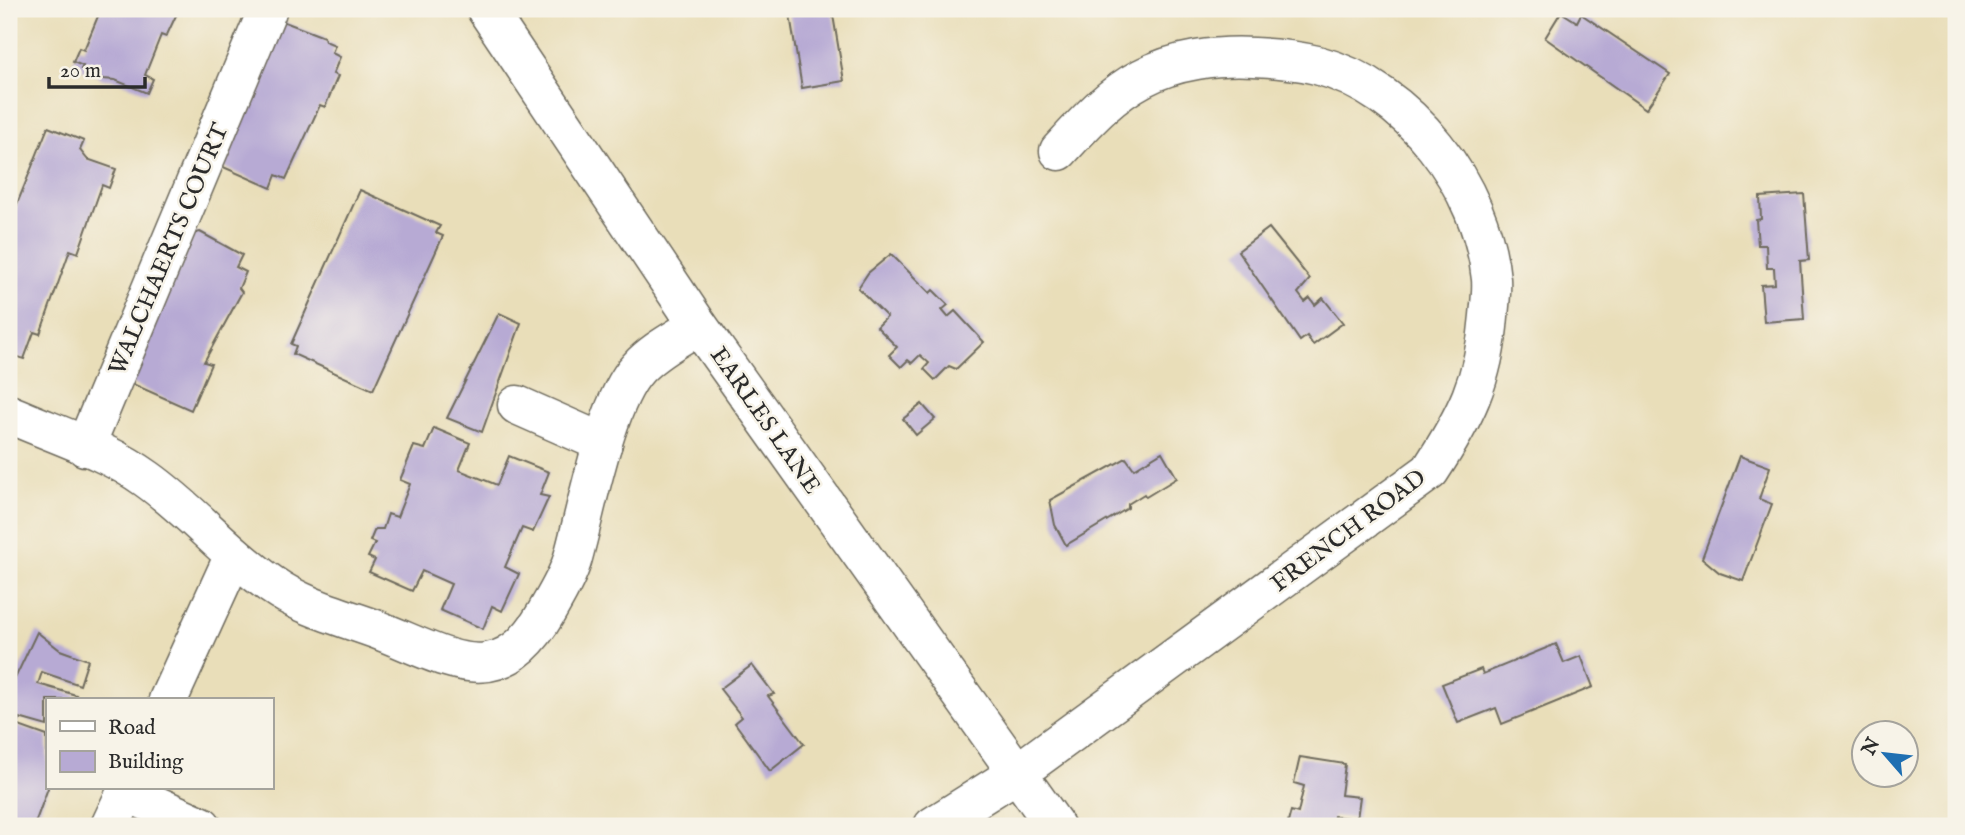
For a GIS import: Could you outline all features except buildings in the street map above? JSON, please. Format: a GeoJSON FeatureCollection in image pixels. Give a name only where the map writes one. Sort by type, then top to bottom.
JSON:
{"type":"FeatureCollection","features":[{"type":"Feature","properties":{"kind":"street","name":"EARLES LANE"},"geometry":{"type":"LineString","coordinates":[[486,9],[698,325],[1055,826]]}},
{"type":"Feature","properties":{"kind":"street","name":"WALCHAERTS COURT"},"geometry":{"type":"LineString","coordinates":[[85,447],[267,11]]}},
{"type":"Feature","properties":{"kind":"street","name":"FRENCH ROAD"},"geometry":{"type":"LineString","coordinates":[[933,826],[1017,773],[1430,471],[1457,431],[1476,389],[1486,355],[1491,281],[1485,241],[1471,205],[1451,168],[1423,132],[1357,81],[1318,65],[1234,56],[1186,61],[1144,77],[1109,98],[1059,150]]}},
{"type":"Feature","properties":{"kind":"street"},"geometry":{"type":"LineString","coordinates":[[9,414],[145,477],[273,586],[304,602],[438,653],[479,664],[496,662],[511,655],[526,643],[558,593],[571,565],[603,443],[620,397],[637,368],[698,325]]}},
{"type":"Feature","properties":{"kind":"street"},"geometry":{"type":"LineString","coordinates":[[517,405],[603,443]]}},
{"type":"Feature","properties":{"kind":"street"},"geometry":{"type":"LineString","coordinates":[[169,698],[234,555]]}},
{"type":"Feature","properties":{"kind":"street"},"geometry":{"type":"LineString","coordinates":[[121,802],[202,826]]}}]}
